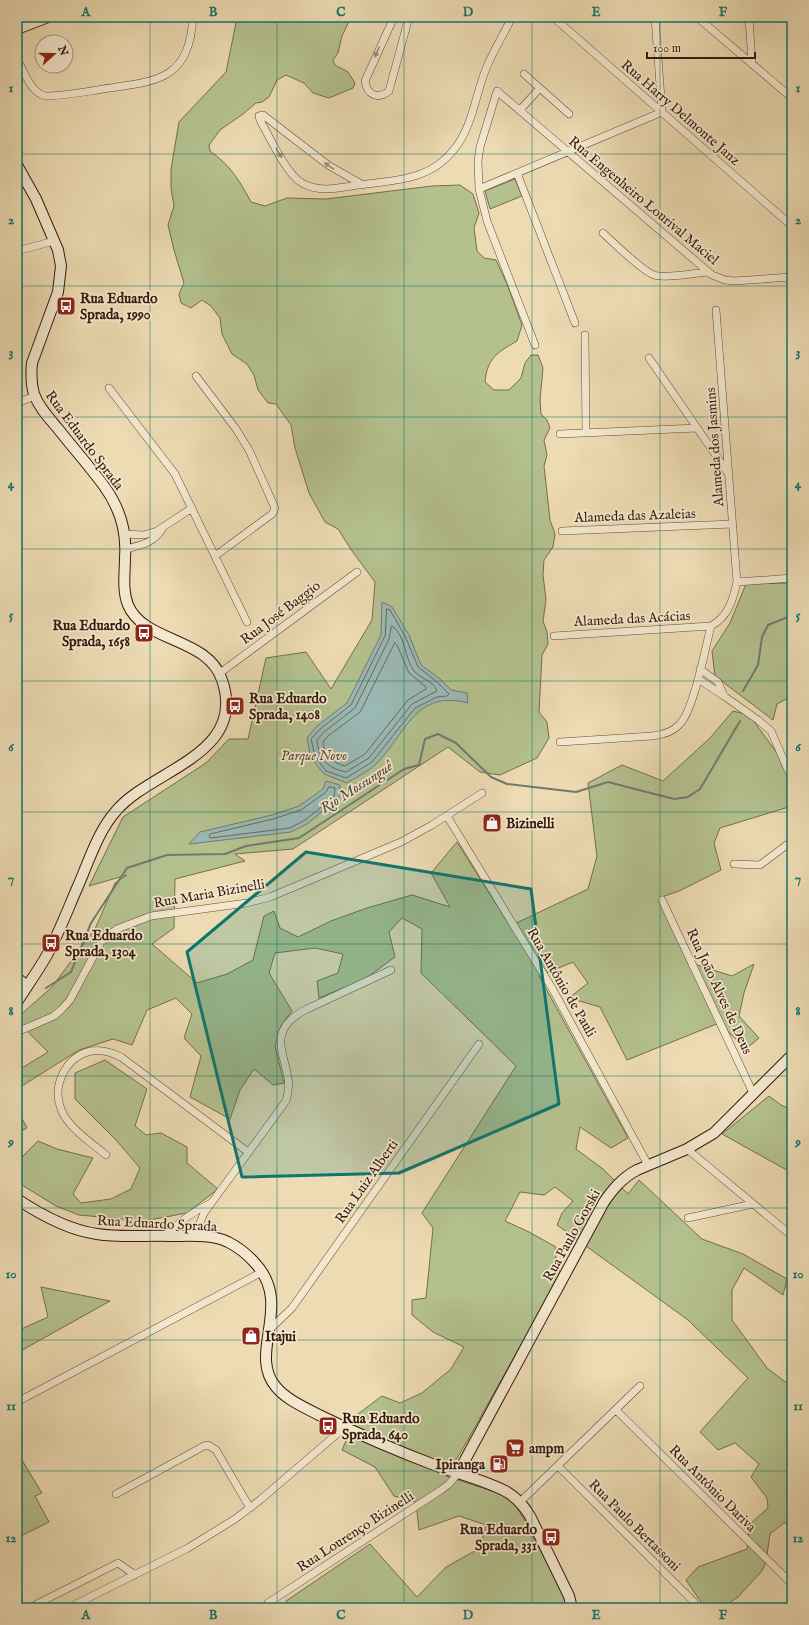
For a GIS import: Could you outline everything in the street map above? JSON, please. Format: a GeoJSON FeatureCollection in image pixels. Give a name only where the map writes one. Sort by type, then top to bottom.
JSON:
{"type":"FeatureCollection","features":[{"type":"Feature","properties":{"kind":"main road"},"geometry":{"type":"LineString","coordinates":[[17,29],[48,17]]}},
{"type":"Feature","properties":{"kind":"main road","name":"Rua Eduardo Sprada"},"geometry":{"type":"LineString","coordinates":[[17,165],[31,187],[54,240],[62,266],[60,283],[55,302],[32,363],[31,374],[34,394],[48,418],[110,494],[120,515],[126,549],[125,592],[128,605],[135,616],[148,626],[204,655],[220,673],[225,690],[226,701],[225,712],[219,729],[207,745],[192,758],[132,797],[115,811],[102,832],[48,954],[17,1002]]}},
{"type":"Feature","properties":{"kind":"main road"},"geometry":{"type":"LineString","coordinates":[[17,978],[28,986]]}},
{"type":"Feature","properties":{"kind":"main road","name":"Rua Paulo Gorski"},"geometry":{"type":"LineString","coordinates":[[458,1473],[604,1202],[615,1186],[633,1172],[687,1149],[720,1128],[792,1055]]}},
{"type":"Feature","properties":{"kind":"main road","name":"Rua Eduardo Sprada"},"geometry":{"type":"LineString","coordinates":[[17,1199],[56,1222],[84,1232],[111,1235],[201,1236],[217,1238],[228,1242],[241,1250],[262,1272],[267,1281],[272,1299],[270,1330],[266,1353],[266,1367],[269,1376],[277,1388],[295,1402],[344,1428],[392,1449],[502,1490],[520,1502],[530,1516],[569,1596],[572,1608]]}},
{"type":"Feature","properties":{"kind":"street"},"geometry":{"type":"LineString","coordinates":[[17,53],[19,63],[38,95],[45,96],[151,82],[171,72],[183,58],[190,44],[193,17]]}},
{"type":"Feature","properties":{"kind":"street"},"geometry":{"type":"LineString","coordinates":[[394,17],[365,81],[368,92],[374,96],[379,97],[390,91],[409,17]]}},
{"type":"Feature","properties":{"kind":"street"},"geometry":{"type":"LineString","coordinates":[[363,185],[328,165],[263,115],[259,116],[279,154],[293,174],[302,183],[311,187],[328,189],[363,185],[396,181],[422,174],[440,163],[456,148],[465,133],[486,70],[512,17]]}},
{"type":"Feature","properties":{"kind":"street","name":"Rua Harry Delmonte Janz"},"geometry":{"type":"LineString","coordinates":[[553,17],[791,222]]}},
{"type":"Feature","properties":{"kind":"street"},"geometry":{"type":"LineString","coordinates":[[535,345],[488,221],[479,190],[662,112],[655,17]]}},
{"type":"Feature","properties":{"kind":"street"},"geometry":{"type":"LineString","coordinates":[[697,17],[792,98]]}},
{"type":"Feature","properties":{"kind":"street"},"geometry":{"type":"LineString","coordinates":[[749,17],[752,64]]}},
{"type":"Feature","properties":{"kind":"street"},"geometry":{"type":"LineString","coordinates":[[524,74],[539,89],[569,114]]}},
{"type":"Feature","properties":{"kind":"street"},"geometry":{"type":"LineString","coordinates":[[520,110],[539,89]]}},
{"type":"Feature","properties":{"kind":"street","name":"Rua Engenheiro Lourival Maciel"},"geometry":{"type":"LineString","coordinates":[[479,190],[478,161],[480,147],[497,91],[707,272],[718,278],[734,281],[792,277]]}},
{"type":"Feature","properties":{"kind":"street"},"geometry":{"type":"LineString","coordinates":[[517,173],[574,323]]}},
{"type":"Feature","properties":{"kind":"street"},"geometry":{"type":"LineString","coordinates":[[603,233],[646,270],[654,275],[663,276],[707,272]]}},
{"type":"Feature","properties":{"kind":"street"},"geometry":{"type":"LineString","coordinates":[[17,252],[54,240]]}},
{"type":"Feature","properties":{"kind":"street","name":"Alameda dos Jasmins"},"geometry":{"type":"LineString","coordinates":[[716,310],[737,582]]}},
{"type":"Feature","properties":{"kind":"street"},"geometry":{"type":"LineString","coordinates":[[585,335],[586,433]]}},
{"type":"Feature","properties":{"kind":"street"},"geometry":{"type":"LineString","coordinates":[[649,358],[729,474]]}},
{"type":"Feature","properties":{"kind":"street"},"geometry":{"type":"LineString","coordinates":[[196,376],[236,429],[249,450],[275,508],[272,514],[215,556]]}},
{"type":"Feature","properties":{"kind":"street"},"geometry":{"type":"LineString","coordinates":[[109,388],[170,466],[248,622]]}},
{"type":"Feature","properties":{"kind":"street"},"geometry":{"type":"LineString","coordinates":[[17,398],[34,394]]}},
{"type":"Feature","properties":{"kind":"street"},"geometry":{"type":"LineString","coordinates":[[17,403],[34,394]]}},
{"type":"Feature","properties":{"kind":"street"},"geometry":{"type":"LineString","coordinates":[[560,434],[697,428]]}},
{"type":"Feature","properties":{"kind":"street"},"geometry":{"type":"LineString","coordinates":[[124,534],[144,535],[162,529],[192,508]]}},
{"type":"Feature","properties":{"kind":"street","name":"Alameda das Azaleias"},"geometry":{"type":"LineString","coordinates":[[562,531],[732,524]]}},
{"type":"Feature","properties":{"kind":"street"},"geometry":{"type":"LineString","coordinates":[[126,549],[150,542],[159,535],[162,529]]}},
{"type":"Feature","properties":{"kind":"street","name":"Rua José Baggio"},"geometry":{"type":"LineString","coordinates":[[220,673],[356,572]]}},
{"type":"Feature","properties":{"kind":"street"},"geometry":{"type":"LineString","coordinates":[[560,742],[652,736],[667,733],[679,726],[685,719],[690,706],[711,626],[725,615],[730,606],[737,582],[792,578]]}},
{"type":"Feature","properties":{"kind":"street","name":"Alameda das Acácias"},"geometry":{"type":"LineString","coordinates":[[554,636],[711,626]]}},
{"type":"Feature","properties":{"kind":"street"},"geometry":{"type":"LineString","coordinates":[[700,669],[718,682],[724,696]]}},
{"type":"Feature","properties":{"kind":"street"},"geometry":{"type":"LineString","coordinates":[[698,679],[758,720],[771,732],[792,779]]}},
{"type":"Feature","properties":{"kind":"street","name":"Rua Maria Bizinelli"},"geometry":{"type":"LineString","coordinates":[[17,1032],[54,1016],[62,1009],[70,1000],[102,942],[117,929],[151,916],[270,897],[401,842],[447,816],[482,793]]}},
{"type":"Feature","properties":{"kind":"street","name":"Rua Antônio de Pauli"},"geometry":{"type":"LineString","coordinates":[[447,816],[549,981],[648,1165]]}},
{"type":"Feature","properties":{"kind":"street"},"geometry":{"type":"LineString","coordinates":[[792,821],[792,827]]}},
{"type":"Feature","properties":{"kind":"street"},"geometry":{"type":"LineString","coordinates":[[734,864],[760,865],[792,841]]}},
{"type":"Feature","properties":{"kind":"street","name":"Rua João Alves de Deus"},"geometry":{"type":"LineString","coordinates":[[662,900],[753,1093]]}},
{"type":"Feature","properties":{"kind":"street"},"geometry":{"type":"LineString","coordinates":[[201,1236],[200,1223],[204,1213],[286,1101],[289,1092],[289,1082],[280,1044],[285,1028],[290,1021],[298,1013],[391,970]]}},
{"type":"Feature","properties":{"kind":"street","name":"Rua Luiz Alberti"},"geometry":{"type":"LineString","coordinates":[[270,1330],[292,1308],[479,1044]]}},
{"type":"Feature","properties":{"kind":"street"},"geometry":{"type":"LineString","coordinates":[[106,1155],[72,1126],[61,1110],[59,1100],[60,1081],[65,1069],[72,1061],[91,1051],[107,1052],[120,1057],[248,1152]]}},
{"type":"Feature","properties":{"kind":"street"},"geometry":{"type":"LineString","coordinates":[[687,1149],[792,1236]]}},
{"type":"Feature","properties":{"kind":"street"},"geometry":{"type":"LineString","coordinates":[[166,1236],[178,1224],[200,1208],[212,1202]]}},
{"type":"Feature","properties":{"kind":"street"},"geometry":{"type":"LineString","coordinates":[[688,1218],[753,1204]]}},
{"type":"Feature","properties":{"kind":"street"},"geometry":{"type":"LineString","coordinates":[[17,1402],[262,1272]]}},
{"type":"Feature","properties":{"kind":"street"},"geometry":{"type":"LineString","coordinates":[[520,1502],[640,1386]]}},
{"type":"Feature","properties":{"kind":"street","name":"Rua Antônio Dariva"},"geometry":{"type":"LineString","coordinates":[[616,1410],[792,1584]]}},
{"type":"Feature","properties":{"kind":"street"},"geometry":{"type":"LineString","coordinates":[[68,1608],[188,1548],[250,1508],[344,1428]]}},
{"type":"Feature","properties":{"kind":"street"},"geometry":{"type":"LineString","coordinates":[[116,1494],[208,1445],[216,1450],[250,1508]]}},
{"type":"Feature","properties":{"kind":"street","name":"Rua Paulo Bertassoni"},"geometry":{"type":"LineString","coordinates":[[558,1466],[694,1602]]}},
{"type":"Feature","properties":{"kind":"street","name":"Rua Lourenço Bizinelli"},"geometry":{"type":"LineString","coordinates":[[266,1608],[268,1603],[441,1490],[449,1484],[458,1473]]}},
{"type":"Feature","properties":{"kind":"street"},"geometry":{"type":"LineString","coordinates":[[29,1608],[118,1563],[135,1575]]}},
{"type":"Feature","properties":{"kind":"highlighted area"},"geometry":{"type":"Polygon","coordinates":[[[306,852],[531,889],[559,1104],[399,1173],[242,1177],[187,952],[306,852]]]}},
{"type":"Feature","properties":{"kind":"green space","name":"Parque Novo"},"geometry":{"type":"Polygon","coordinates":[[[236,17],[351,17],[342,36],[338,53],[333,60],[335,65],[348,72],[355,83],[353,88],[329,98],[313,93],[304,83],[286,75],[277,80],[269,97],[262,102],[256,103],[220,130],[209,145],[210,151],[224,162],[234,174],[251,202],[265,206],[287,198],[326,199],[432,186],[460,185],[473,194],[479,213],[474,228],[477,251],[484,258],[496,260],[507,284],[522,325],[517,341],[499,352],[491,361],[486,374],[485,382],[494,390],[509,390],[521,378],[525,363],[531,355],[538,355],[543,368],[540,400],[541,414],[547,420],[550,428],[544,440],[547,455],[544,466],[550,520],[555,534],[553,547],[544,560],[543,575],[546,600],[543,621],[547,632],[548,644],[542,655],[539,712],[547,722],[549,738],[537,758],[500,775],[480,772],[448,747],[293,849],[235,854],[245,861],[175,879],[174,928],[152,944],[197,983],[227,974],[253,960],[264,916],[274,911],[280,928],[298,937],[331,921],[367,908],[412,895],[450,907],[431,873],[457,842],[510,926],[588,889],[597,856],[588,783],[622,765],[663,781],[710,738],[733,711],[749,715],[783,761],[792,759],[792,806],[720,828],[714,843],[721,870],[679,891],[659,898],[688,962],[732,976],[754,964],[744,993],[739,1016],[759,1038],[746,1049],[719,1023],[627,1060],[600,1007],[569,998],[588,983],[573,962],[539,976],[628,1138],[611,1148],[580,1127],[576,1149],[603,1169],[628,1194],[639,1180],[702,1239],[743,1254],[787,1279],[783,1295],[744,1268],[732,1290],[732,1320],[767,1368],[792,1387],[792,1535],[785,1522],[770,1534],[766,1562],[762,1571],[738,1597],[722,1608],[705,1608],[686,1580],[698,1567],[747,1549],[750,1524],[768,1508],[767,1498],[751,1477],[759,1464],[735,1443],[718,1450],[700,1432],[748,1378],[688,1320],[557,1225],[562,1213],[573,1201],[555,1187],[544,1195],[520,1192],[505,1221],[556,1247],[556,1257],[551,1267],[562,1272],[446,1476],[507,1496],[516,1506],[525,1521],[568,1603],[566,1608],[290,1608],[286,1601],[370,1544],[417,1597],[446,1567],[480,1548],[486,1525],[459,1516],[419,1530],[416,1502],[394,1496],[375,1467],[342,1450],[358,1414],[382,1396],[400,1403],[422,1393],[451,1369],[464,1347],[433,1332],[412,1315],[412,1300],[426,1298],[433,1228],[422,1213],[516,1066],[421,973],[422,929],[402,918],[389,932],[395,957],[365,979],[319,998],[317,981],[338,973],[343,954],[315,948],[275,953],[269,973],[292,1011],[281,1026],[275,1046],[284,1083],[273,1085],[254,1069],[240,1090],[230,1119],[190,1097],[201,1056],[184,1038],[192,1014],[176,998],[147,1010],[132,1045],[113,1039],[79,1050],[17,1089],[17,1071],[48,1052],[17,1021],[17,1018],[52,987],[95,929],[115,883],[127,875],[89,886],[123,817],[206,763],[229,739],[248,739],[266,658],[306,652],[331,689],[372,620],[375,582],[338,529],[325,522],[309,493],[295,448],[291,425],[276,404],[268,403],[258,390],[254,375],[247,364],[232,354],[222,334],[220,318],[211,306],[202,300],[191,308],[181,303],[179,294],[184,283],[168,225],[174,206],[171,188],[171,169],[179,122],[226,72],[236,17]]]}},
{"type":"Feature","properties":{"kind":"green space"},"geometry":{"type":"Polygon","coordinates":[[[515,179],[522,196],[490,209],[485,191],[515,179]]]}},
{"type":"Feature","properties":{"kind":"green space"},"geometry":{"type":"Polygon","coordinates":[[[792,583],[792,696],[777,704],[773,720],[715,676],[712,651],[730,623],[746,584],[792,583]]]}},
{"type":"Feature","properties":{"kind":"green space"},"geometry":{"type":"Polygon","coordinates":[[[105,1060],[147,1089],[135,1126],[146,1135],[161,1133],[187,1147],[187,1163],[218,1189],[187,1213],[144,1221],[79,1215],[56,1206],[17,1182],[17,1159],[19,1160],[38,1141],[57,1149],[93,1158],[73,1194],[81,1203],[111,1199],[131,1189],[140,1168],[116,1140],[75,1099],[75,1073],[105,1060]]]}},
{"type":"Feature","properties":{"kind":"green space"},"geometry":{"type":"Polygon","coordinates":[[[769,1096],[781,1105],[792,1110],[792,1173],[722,1134],[769,1096]]]}},
{"type":"Feature","properties":{"kind":"green space"},"geometry":{"type":"Polygon","coordinates":[[[17,1109],[27,1128],[17,1133],[17,1109]]]}},
{"type":"Feature","properties":{"kind":"green space"},"geometry":{"type":"Polygon","coordinates":[[[41,1287],[110,1301],[17,1353],[17,1331],[48,1317],[41,1287]]]}},
{"type":"Feature","properties":{"kind":"green space"},"geometry":{"type":"Polygon","coordinates":[[[17,1452],[42,1493],[35,1496],[49,1522],[17,1538],[17,1452]]]}},
{"type":"Feature","properties":{"kind":"water"},"geometry":{"type":"Polygon","coordinates":[[[382,602],[392,607],[409,635],[421,665],[439,678],[451,690],[467,693],[468,703],[450,700],[435,702],[424,708],[413,717],[373,767],[347,783],[324,774],[311,758],[307,738],[317,726],[347,703],[381,635],[382,602]]]}},
{"type":"Feature","properties":{"kind":"water"},"geometry":{"type":"Polygon","coordinates":[[[326,781],[340,785],[339,798],[307,824],[291,832],[189,844],[200,832],[272,815],[299,806],[323,789],[326,781]]]}},
{"type":"Feature","properties":{"kind":"waterway","name":"Rio Mossunguê"},"geometry":{"type":"LineString","coordinates":[[743,691],[758,665],[762,637],[768,625],[788,617],[792,617]]}},
{"type":"Feature","properties":{"kind":"waterway","name":"Rio Mossunguê"},"geometry":{"type":"LineString","coordinates":[[46,988],[71,972],[91,923],[127,868],[167,855],[225,854],[246,846],[299,838],[404,769],[419,765],[425,739],[438,734],[456,743],[491,777],[507,784],[576,792],[608,782],[674,799],[688,797],[700,789],[740,721]]}},
{"type":"Feature","properties":{"kind":"place","name":"Rua Eduardo Sprada, 1990"},"geometry":{"type":"Point","coordinates":[66,306]}},
{"type":"Feature","properties":{"kind":"place","name":"Rua Eduardo Sprada, 1658"},"geometry":{"type":"Point","coordinates":[144,633]}},
{"type":"Feature","properties":{"kind":"place","name":"Rua Eduardo Sprada, 1408"},"geometry":{"type":"Point","coordinates":[235,706]}},
{"type":"Feature","properties":{"kind":"place","name":"Bizinelli"},"geometry":{"type":"Point","coordinates":[492,823]}},
{"type":"Feature","properties":{"kind":"place","name":"Rua Eduardo Sprada, 1304"},"geometry":{"type":"Point","coordinates":[51,943]}},
{"type":"Feature","properties":{"kind":"place","name":"Itajui"},"geometry":{"type":"Point","coordinates":[251,1336]}},
{"type":"Feature","properties":{"kind":"place","name":"Rua Eduardo Sprada, 640"},"geometry":{"type":"Point","coordinates":[328,1426]}},
{"type":"Feature","properties":{"kind":"place","name":"ampm"},"geometry":{"type":"Point","coordinates":[515,1448]}},
{"type":"Feature","properties":{"kind":"place","name":"Ipiranga"},"geometry":{"type":"Point","coordinates":[499,1464]}},
{"type":"Feature","properties":{"kind":"place","name":"Rua Eduardo Sprada, 331"},"geometry":{"type":"Point","coordinates":[551,1537]}}]}
